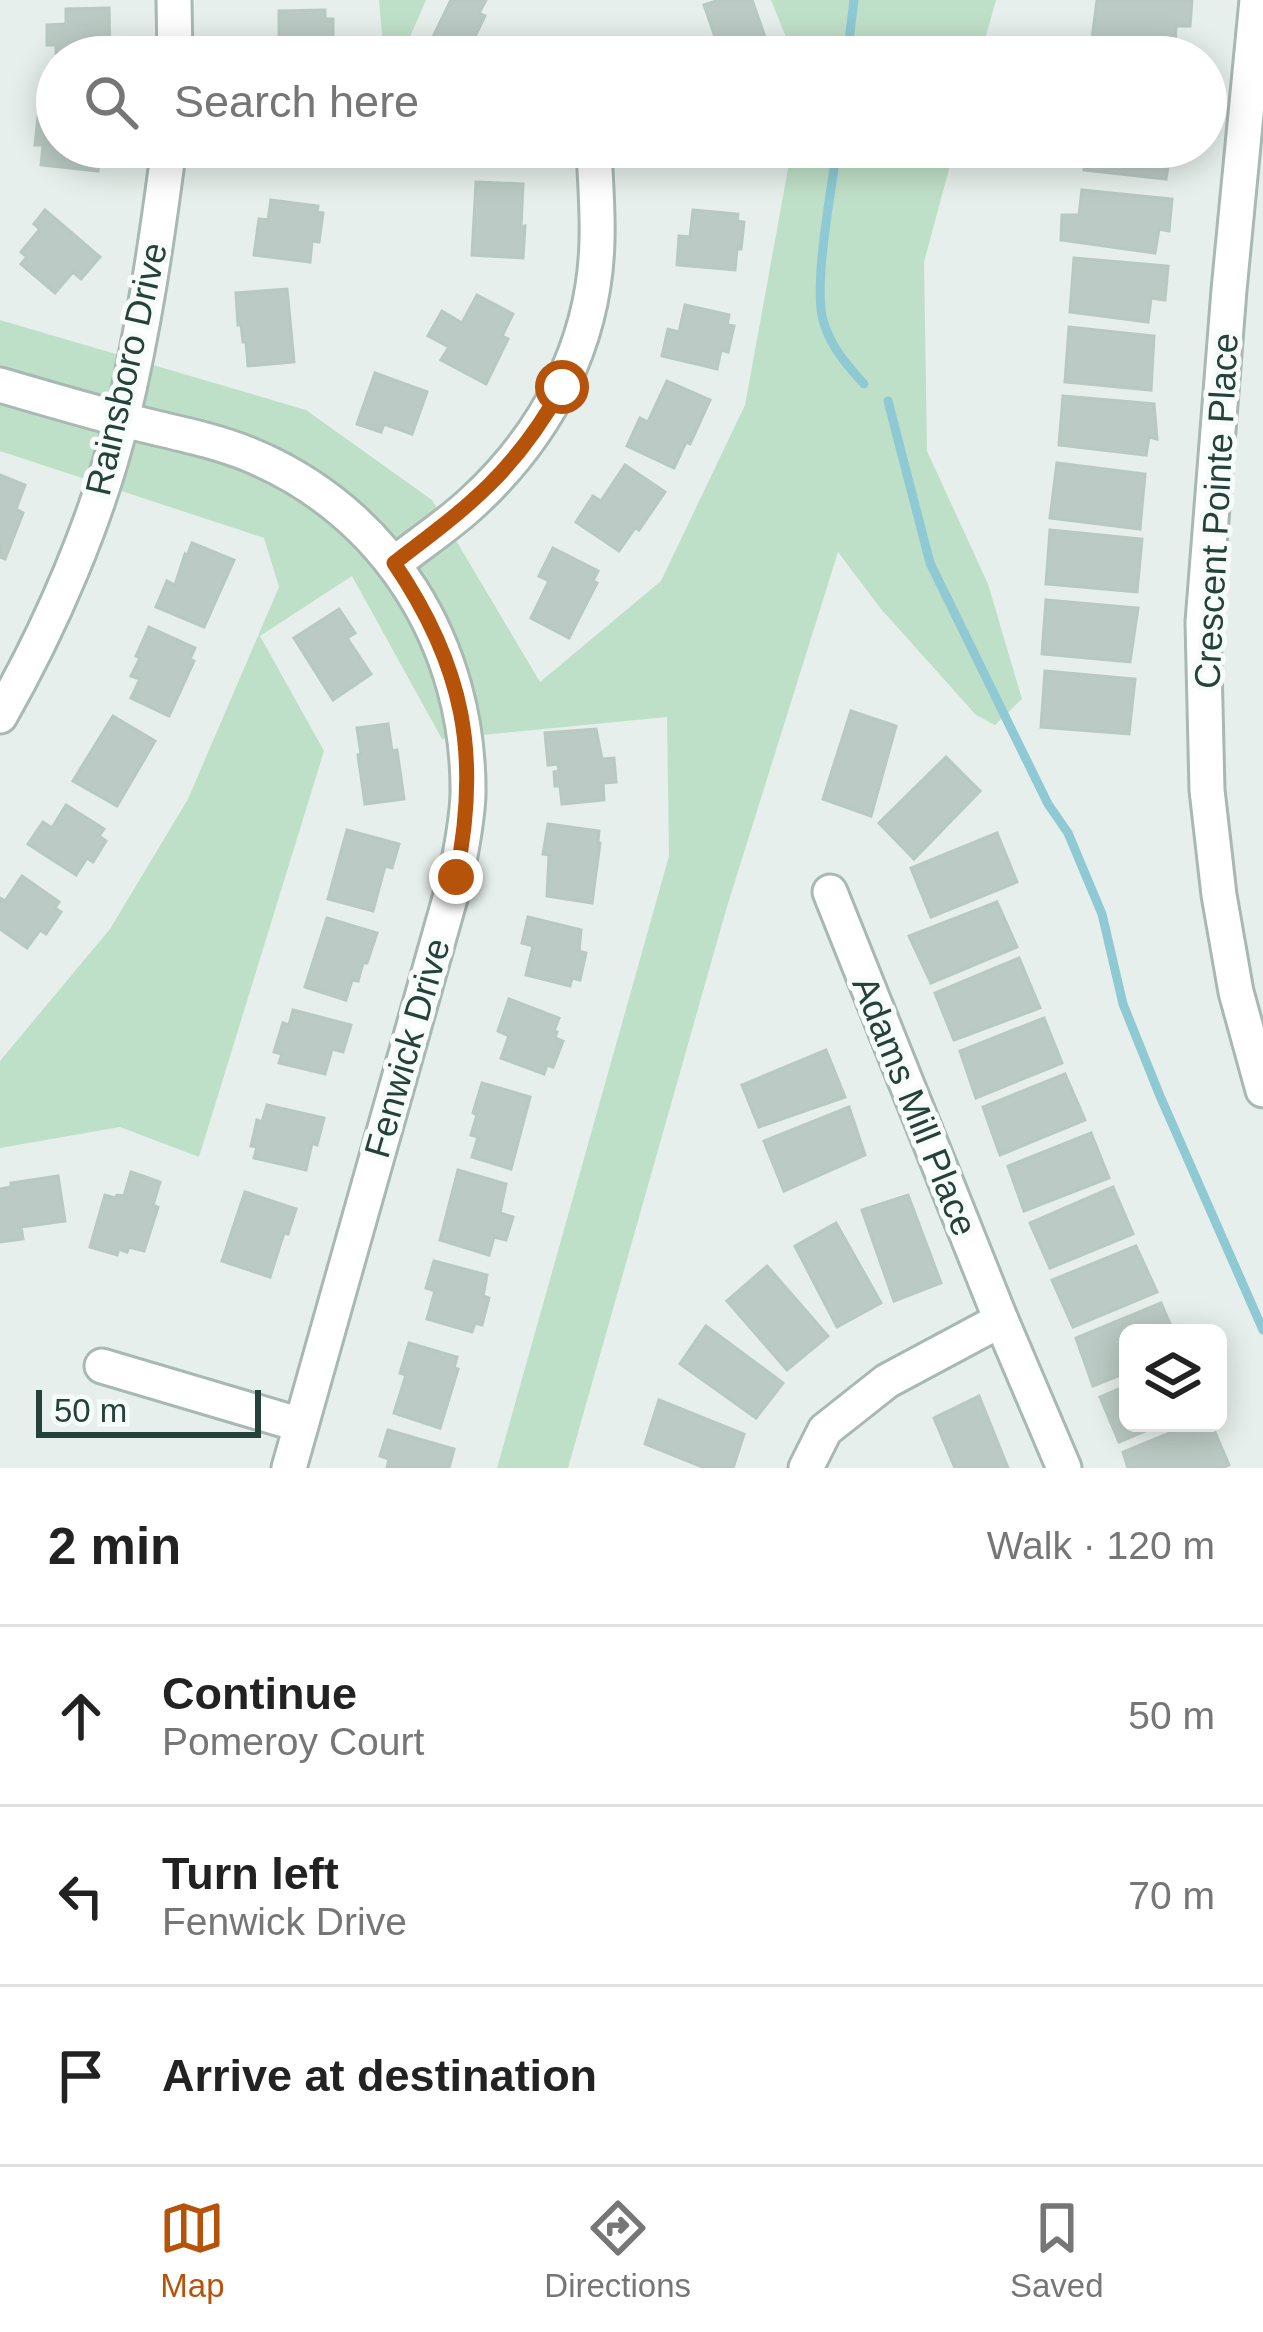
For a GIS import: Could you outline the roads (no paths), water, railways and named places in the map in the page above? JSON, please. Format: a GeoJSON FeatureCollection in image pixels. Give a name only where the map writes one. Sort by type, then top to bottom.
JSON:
{"type":"FeatureCollection","features":[{"type":"Feature","properties":{"kind":"street"},"geometry":{"type":"LineString","coordinates":[[174,0],[175,36]]}},
{"type":"Feature","properties":{"kind":"street","name":"Crescent Pointe Place"},"geometry":{"type":"LineString","coordinates":[[1257,0],[1246,291],[1203,622],[1207,790],[1219,895],[1236,992],[1263,1090]]}},
{"type":"Feature","properties":{"kind":"street","name":"Rainsboro Drive"},"geometry":{"type":"LineString","coordinates":[[0,716],[70,574],[100,493],[122,420],[152,276],[166,168]]}},
{"type":"Feature","properties":{"kind":"street"},"geometry":{"type":"LineString","coordinates":[[394,563],[470,505],[509,467],[562,387],[590,302],[597,243],[595,168]]}},
{"type":"Feature","properties":{"kind":"street","name":"Fenwick Drive"},"geometry":{"type":"LineString","coordinates":[[0,385],[217,443],[279,468],[340,510],[394,563],[430,621],[455,684],[468,763],[468,800],[456,877],[289,1468]]}},
{"type":"Feature","properties":{"kind":"street","name":"Adams Mill Place"},"geometry":{"type":"LineString","coordinates":[[830,892],[1064,1468]]}},
{"type":"Feature","properties":{"kind":"street"},"geometry":{"type":"LineString","coordinates":[[806,1468],[825,1430],[887,1381],[1001,1320]]}},
{"type":"Feature","properties":{"kind":"street"},"geometry":{"type":"LineString","coordinates":[[101,1366],[301,1425]]}},
{"type":"Feature","properties":{"kind":"waterway"},"geometry":{"type":"LineString","coordinates":[[850,36],[854,0]]}},
{"type":"Feature","properties":{"kind":"waterway"},"geometry":{"type":"LineString","coordinates":[[834,168],[822,260],[823,320],[834,346],[864,384]]}},
{"type":"Feature","properties":{"kind":"waterway"},"geometry":{"type":"LineString","coordinates":[[888,401],[930,563],[1048,804],[1068,833],[1102,914],[1123,1004],[1263,1330]]}}]}
